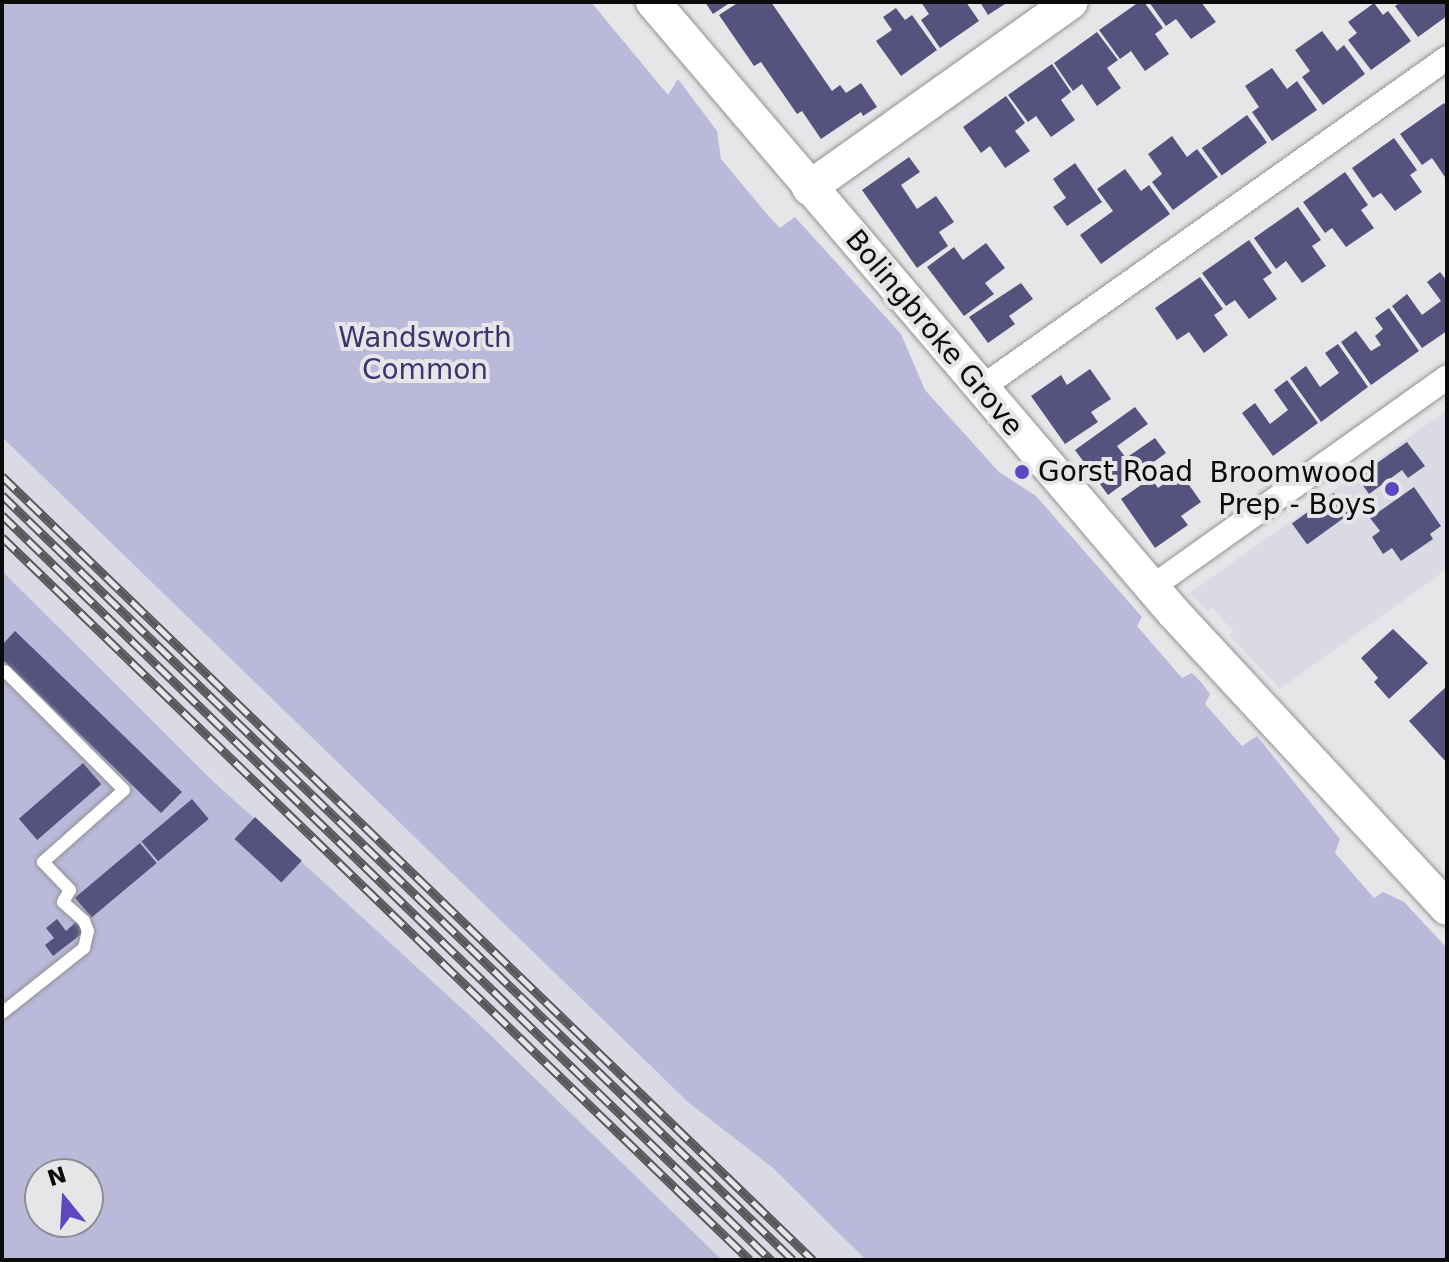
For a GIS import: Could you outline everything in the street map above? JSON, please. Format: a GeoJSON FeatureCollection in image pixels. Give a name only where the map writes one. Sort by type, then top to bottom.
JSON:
{"type":"FeatureCollection","features":[{"type":"Feature","properties":{"kind":"main road","name":"Bolingbroke Grove"},"geometry":{"type":"LineString","coordinates":[[653,2],[1152,587],[1447,908]]}},
{"type":"Feature","properties":{"kind":"main road"},"geometry":{"type":"LineString","coordinates":[[809,188],[1071,2]]}},
{"type":"Feature","properties":{"kind":"street"},"geometry":{"type":"LineString","coordinates":[[981,388],[1447,58]]}},
{"type":"Feature","properties":{"kind":"street"},"geometry":{"type":"LineString","coordinates":[[1152,587],[1447,377]]}},
{"type":"Feature","properties":{"kind":"lane"},"geometry":{"type":"LineString","coordinates":[[2,1013],[84,948],[88,931],[84,921],[63,902],[70,890],[43,862],[124,790],[5,671]]}},
{"type":"Feature","properties":{"kind":"shaded area","name":"Broomwood Prep - Boys"},"geometry":{"type":"Polygon","coordinates":[[[1447,410],[1447,569],[1280,689],[1229,635],[1233,631],[1212,608],[1207,611],[1190,593],[1447,410]]]}},
{"type":"Feature","properties":{"kind":"shaded area"},"geometry":{"type":"Polygon","coordinates":[[[2,437],[689,1103],[773,1168],[866,1260],[713,1260],[2,831],[227,793],[2,574],[2,437]]]}},
{"type":"Feature","properties":{"kind":"green space","name":"Wandsworth Common"},"geometry":{"type":"Polygon","coordinates":[[[2,2],[591,2],[668,95],[678,79],[717,131],[721,159],[765,212],[780,228],[795,217],[901,334],[925,390],[999,472],[1036,496],[1142,617],[1137,626],[1182,678],[1192,673],[1201,682],[1210,694],[1205,704],[1242,746],[1257,736],[1340,839],[1335,853],[1374,898],[1383,892],[1404,902],[1447,948],[1447,1260],[866,1260],[773,1168],[689,1103],[2,437],[2,2]]]}},
{"type":"Feature","properties":{"kind":"green space"},"geometry":{"type":"Polygon","coordinates":[[[2,571],[212,780],[480,1025],[722,1260],[2,1260],[2,571]]]}},
{"type":"Feature","properties":{"kind":"building"},"geometry":{"type":"Polygon","coordinates":[[[705,2],[731,2],[713,14],[705,2]]]}},
{"type":"Feature","properties":{"kind":"building"},"geometry":{"type":"Polygon","coordinates":[[[739,2],[771,2],[832,91],[840,85],[846,93],[861,83],[877,107],[863,116],[861,112],[821,139],[802,111],[797,114],[761,62],[754,66],[719,15],[739,2]]]}},
{"type":"Feature","properties":{"kind":"building"},"geometry":{"type":"Polygon","coordinates":[[[921,2],[966,2],[979,21],[940,48],[921,20],[929,14],[921,2]]]}},
{"type":"Feature","properties":{"kind":"building"},"geometry":{"type":"Polygon","coordinates":[[[980,2],[1008,2],[988,15],[980,2]]]}},
{"type":"Feature","properties":{"kind":"building"},"geometry":{"type":"Polygon","coordinates":[[[1139,2],[1144,2],[1163,28],[1155,34],[1169,54],[1145,71],[1131,51],[1120,59],[1099,30],[1139,2]]]}},
{"type":"Feature","properties":{"kind":"building"},"geometry":{"type":"Polygon","coordinates":[[[1149,2],[1201,2],[1216,22],[1191,39],[1176,19],[1166,26],[1149,2]]]}},
{"type":"Feature","properties":{"kind":"building"},"geometry":{"type":"Polygon","coordinates":[[[1401,2],[1447,2],[1447,16],[1418,37],[1395,6],[1401,2]]]}},
{"type":"Feature","properties":{"kind":"building"},"geometry":{"type":"Polygon","coordinates":[[[1374,3],[1383,15],[1388,11],[1411,41],[1371,70],[1348,40],[1357,33],[1348,22],[1374,3]]]}},
{"type":"Feature","properties":{"kind":"building"},"geometry":{"type":"Polygon","coordinates":[[[896,8],[905,20],[912,15],[937,50],[901,76],[876,41],[892,30],[883,17],[896,8]]]}},
{"type":"Feature","properties":{"kind":"building"},"geometry":{"type":"Polygon","coordinates":[[[1322,31],[1337,51],[1344,45],[1365,74],[1323,105],[1302,77],[1310,71],[1295,50],[1322,31]]]}},
{"type":"Feature","properties":{"kind":"building"},"geometry":{"type":"Polygon","coordinates":[[[1097,32],[1118,60],[1107,68],[1121,88],[1097,106],[1082,84],[1073,91],[1054,63],[1097,32]]]}},
{"type":"Feature","properties":{"kind":"building"},"geometry":{"type":"Polygon","coordinates":[[[1052,64],[1071,92],[1061,100],[1075,120],[1051,137],[1036,116],[1028,122],[1008,95],[1052,64]]]}},
{"type":"Feature","properties":{"kind":"building"},"geometry":{"type":"Polygon","coordinates":[[[1272,68],[1287,89],[1297,81],[1317,110],[1272,141],[1252,112],[1259,107],[1245,86],[1272,68]]]}},
{"type":"Feature","properties":{"kind":"building"},"geometry":{"type":"Polygon","coordinates":[[[1006,96],[1025,123],[1015,131],[1030,151],[1005,168],[990,146],[981,153],[963,127],[1006,96]]]}},
{"type":"Feature","properties":{"kind":"building"},"geometry":{"type":"Polygon","coordinates":[[[1444,103],[1447,107],[1445,177],[1432,158],[1422,165],[1400,134],[1444,103]]]}},
{"type":"Feature","properties":{"kind":"building"},"geometry":{"type":"Polygon","coordinates":[[[1247,115],[1267,143],[1222,175],[1202,148],[1247,115]]]}},
{"type":"Feature","properties":{"kind":"building"},"geometry":{"type":"Polygon","coordinates":[[[1172,136],[1187,157],[1197,149],[1218,177],[1173,210],[1152,182],[1162,174],[1148,154],[1172,136]]]}},
{"type":"Feature","properties":{"kind":"building"},"geometry":{"type":"Polygon","coordinates":[[[1394,138],[1417,170],[1410,175],[1422,192],[1395,211],[1381,193],[1373,198],[1352,168],[1394,138]]]}},
{"type":"Feature","properties":{"kind":"building"},"geometry":{"type":"Polygon","coordinates":[[[909,157],[920,172],[901,185],[917,209],[936,196],[954,222],[939,232],[948,246],[917,268],[862,190],[909,157]]]}},
{"type":"Feature","properties":{"kind":"building"},"geometry":{"type":"Polygon","coordinates":[[[1075,163],[1102,202],[1067,226],[1053,207],[1066,198],[1053,179],[1075,163]]]}},
{"type":"Feature","properties":{"kind":"building"},"geometry":{"type":"Polygon","coordinates":[[[1125,169],[1141,191],[1149,185],[1170,214],[1101,264],[1080,235],[1113,211],[1097,189],[1125,169]]]}},
{"type":"Feature","properties":{"kind":"building"},"geometry":{"type":"Polygon","coordinates":[[[1345,172],[1368,205],[1361,210],[1374,228],[1346,247],[1332,228],[1325,233],[1303,202],[1345,172]]]}},
{"type":"Feature","properties":{"kind":"building"},"geometry":{"type":"Polygon","coordinates":[[[1298,207],[1321,240],[1312,246],[1326,266],[1302,283],[1286,261],[1276,269],[1254,238],[1298,207]]]}},
{"type":"Feature","properties":{"kind":"building"},"geometry":{"type":"Polygon","coordinates":[[[1249,240],[1272,273],[1263,279],[1277,299],[1249,319],[1235,300],[1226,306],[1202,273],[1249,240]]]}},
{"type":"Feature","properties":{"kind":"building"},"geometry":{"type":"Polygon","coordinates":[[[986,243],[1005,268],[985,283],[994,294],[964,316],[927,267],[954,247],[963,260],[986,243]]]}},
{"type":"Feature","properties":{"kind":"building"},"geometry":{"type":"Polygon","coordinates":[[[1440,272],[1447,281],[1447,331],[1422,348],[1392,306],[1407,294],[1422,315],[1441,301],[1427,282],[1440,272]]]}},
{"type":"Feature","properties":{"kind":"building"},"geometry":{"type":"Polygon","coordinates":[[[1200,277],[1223,309],[1214,315],[1228,335],[1204,353],[1189,332],[1177,340],[1155,308],[1200,277]]]}},
{"type":"Feature","properties":{"kind":"building"},"geometry":{"type":"Polygon","coordinates":[[[1021,283],[1033,299],[1009,316],[1015,324],[988,343],[969,317],[1021,283]]]}},
{"type":"Feature","properties":{"kind":"building"},"geometry":{"type":"Polygon","coordinates":[[[1389,308],[1419,351],[1371,385],[1341,342],[1356,331],[1371,351],[1381,345],[1375,336],[1383,329],[1375,318],[1389,308]]]}},
{"type":"Feature","properties":{"kind":"building"},"geometry":{"type":"Polygon","coordinates":[[[1338,344],[1368,387],[1321,422],[1290,378],[1306,366],[1320,387],[1339,373],[1325,353],[1338,344]]]}},
{"type":"Feature","properties":{"kind":"building"},"geometry":{"type":"Polygon","coordinates":[[[1090,369],[1111,399],[1091,412],[1098,422],[1065,444],[1031,396],[1061,375],[1067,385],[1090,369]]]}},
{"type":"Feature","properties":{"kind":"building"},"geometry":{"type":"Polygon","coordinates":[[[1287,380],[1318,423],[1273,456],[1242,413],[1255,403],[1270,424],[1288,410],[1274,390],[1287,380]]]}},
{"type":"Feature","properties":{"kind":"building"},"geometry":{"type":"Polygon","coordinates":[[[1135,407],[1148,424],[1117,446],[1126,458],[1155,438],[1166,453],[1108,495],[1075,450],[1135,407]]]}},
{"type":"Feature","properties":{"kind":"building"},"geometry":{"type":"Polygon","coordinates":[[[1407,442],[1425,466],[1408,478],[1402,470],[1369,494],[1357,477],[1407,442]]]}},
{"type":"Feature","properties":{"kind":"building"},"geometry":{"type":"Polygon","coordinates":[[[1180,472],[1201,502],[1181,516],[1188,525],[1155,548],[1121,499],[1151,478],[1158,488],[1180,472]]]}},
{"type":"Feature","properties":{"kind":"building"},"geometry":{"type":"Polygon","coordinates":[[[1414,487],[1441,526],[1430,534],[1433,539],[1401,561],[1392,548],[1383,554],[1372,537],[1380,531],[1370,518],[1414,487]]]}},
{"type":"Feature","properties":{"kind":"building"},"geometry":{"type":"Polygon","coordinates":[[[1334,493],[1349,514],[1307,545],[1292,524],[1334,493]]]}},
{"type":"Feature","properties":{"kind":"building"},"geometry":{"type":"Polygon","coordinates":[[[1393,629],[1428,663],[1389,699],[1374,682],[1378,678],[1361,658],[1393,629]]]}},
{"type":"Feature","properties":{"kind":"building"},"geometry":{"type":"Polygon","coordinates":[[[15,631],[182,792],[161,813],[2,659],[2,645],[15,631]]]}},
{"type":"Feature","properties":{"kind":"building"},"geometry":{"type":"Polygon","coordinates":[[[1447,686],[1447,763],[1409,721],[1447,686]]]}},
{"type":"Feature","properties":{"kind":"building"},"geometry":{"type":"Polygon","coordinates":[[[83,763],[101,784],[37,840],[19,819],[83,763]]]}},
{"type":"Feature","properties":{"kind":"building"},"geometry":{"type":"Polygon","coordinates":[[[192,799],[209,819],[158,861],[141,841],[192,799]]]}},
{"type":"Feature","properties":{"kind":"building"},"geometry":{"type":"Polygon","coordinates":[[[255,817],[302,861],[281,883],[235,839],[255,817]]]}},
{"type":"Feature","properties":{"kind":"building"},"geometry":{"type":"Polygon","coordinates":[[[140,843],[157,863],[92,918],[75,898],[140,843]]]}},
{"type":"Feature","properties":{"kind":"building"},"geometry":{"type":"Polygon","coordinates":[[[57,919],[66,931],[76,922],[84,932],[53,956],[45,945],[54,938],[46,928],[57,919]]]}},
{"type":"Feature","properties":{"kind":"railway"},"geometry":{"type":"LineString","coordinates":[[2,476],[813,1260]]}},
{"type":"Feature","properties":{"kind":"railway"},"geometry":{"type":"LineString","coordinates":[[2,495],[793,1260]]}},
{"type":"Feature","properties":{"kind":"railway"},"geometry":{"type":"LineString","coordinates":[[2,515],[771,1260]]}},
{"type":"Feature","properties":{"kind":"railway"},"geometry":{"type":"LineString","coordinates":[[2,537],[750,1260]]}},
{"type":"Feature","properties":{"kind":"place","name":"Gorst Road"},"geometry":{"type":"Point","coordinates":[1022,472]}},
{"type":"Feature","properties":{"kind":"place","name":"Broomwood Prep - Boys"},"geometry":{"type":"Point","coordinates":[1392,489]}}]}
